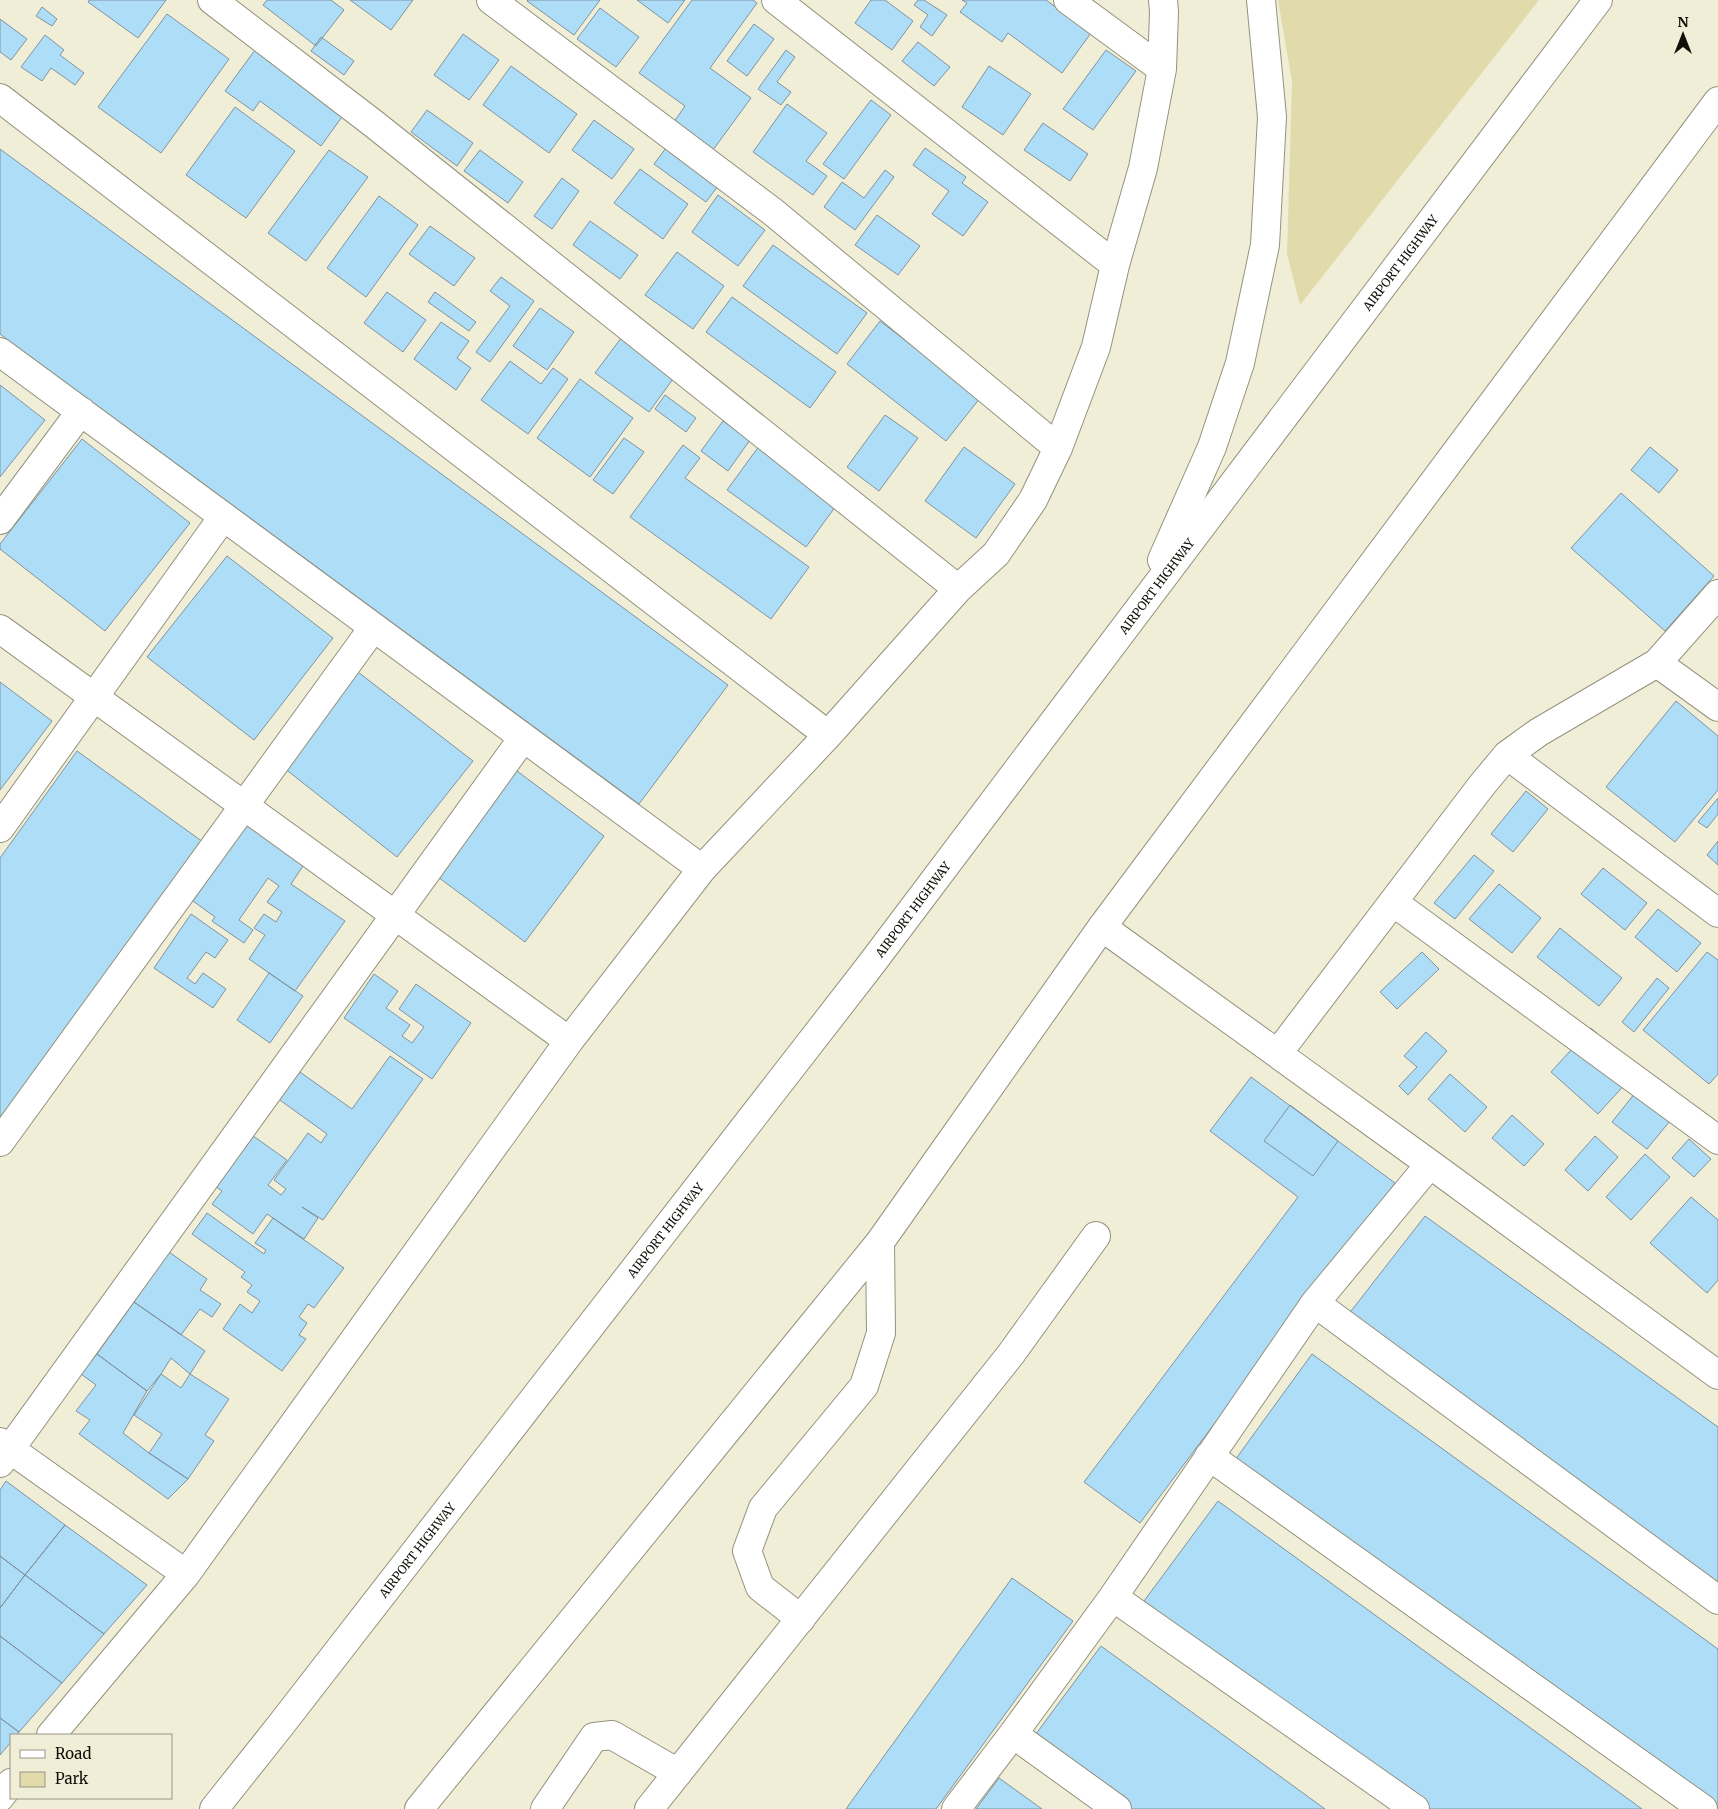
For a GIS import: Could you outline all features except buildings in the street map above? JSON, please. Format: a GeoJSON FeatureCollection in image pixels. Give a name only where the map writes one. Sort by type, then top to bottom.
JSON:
{"type":"FeatureCollection","features":[{"type":"Feature","properties":{"kind":"main road"},"geometry":{"type":"LineString","coordinates":[[212,0],[374,124],[958,589]]}},
{"type":"Feature","properties":{"kind":"main road"},"geometry":{"type":"LineString","coordinates":[[491,0],[773,212],[1058,448]]}},
{"type":"Feature","properties":{"kind":"main road"},"geometry":{"type":"LineString","coordinates":[[776,0],[1115,265]]}},
{"type":"Feature","properties":{"kind":"main road"},"geometry":{"type":"LineString","coordinates":[[1068,0],[1162,69]]}},
{"type":"Feature","properties":{"kind":"main road"},"geometry":{"type":"LineString","coordinates":[[52,1734],[186,1574],[569,1041],[702,869],[828,735],[958,589],[996,554],[1033,500],[1058,448],[1096,347],[1115,265],[1143,168],[1162,69],[1163,0]]}},
{"type":"Feature","properties":{"kind":"main road"},"geometry":{"type":"LineString","coordinates":[[1144,602],[1215,438],[1240,363],[1265,244],[1272,117],[1261,0]]}},
{"type":"Feature","properties":{"kind":"main road","name":"AIRPORT HIGHWAY"},"geometry":{"type":"LineString","coordinates":[[214,1809],[863,975],[1598,0]]}},
{"type":"Feature","properties":{"kind":"main road"},"geometry":{"type":"LineString","coordinates":[[0,98],[828,735]]}},
{"type":"Feature","properties":{"kind":"main road"},"geometry":{"type":"LineString","coordinates":[[419,1809],[880,1242],[1102,927],[1718,101]]}},
{"type":"Feature","properties":{"kind":"main road"},"geometry":{"type":"LineString","coordinates":[[1685,144],[1718,120]]}},
{"type":"Feature","properties":{"kind":"main road"},"geometry":{"type":"LineString","coordinates":[[0,352],[702,869]]}},
{"type":"Feature","properties":{"kind":"main road"},"geometry":{"type":"LineString","coordinates":[[0,520],[80,411]]}},
{"type":"Feature","properties":{"kind":"main road"},"geometry":{"type":"LineString","coordinates":[[0,828],[223,517]]}},
{"type":"Feature","properties":{"kind":"main road"},"geometry":{"type":"LineString","coordinates":[[1278,1053],[1482,785],[1507,755],[1539,732],[1657,663],[1718,594]]}},
{"type":"Feature","properties":{"kind":"main road"},"geometry":{"type":"LineString","coordinates":[[0,1142],[374,628]]}},
{"type":"Feature","properties":{"kind":"main road"},"geometry":{"type":"LineString","coordinates":[[0,629],[569,1041]]}},
{"type":"Feature","properties":{"kind":"main road"},"geometry":{"type":"LineString","coordinates":[[1657,663],[1718,707]]}},
{"type":"Feature","properties":{"kind":"main road"},"geometry":{"type":"LineString","coordinates":[[186,1574],[3,1452],[523,738]]}},
{"type":"Feature","properties":{"kind":"main road"},"geometry":{"type":"LineString","coordinates":[[1507,755],[1718,913]]}},
{"type":"Feature","properties":{"kind":"main road"},"geometry":{"type":"LineString","coordinates":[[1393,902],[1718,1140]]}},
{"type":"Feature","properties":{"kind":"main road"},"geometry":{"type":"LineString","coordinates":[[1102,927],[1278,1053],[1718,1375]]}},
{"type":"Feature","properties":{"kind":"main road"},"geometry":{"type":"LineString","coordinates":[[956,1809],[1014,1734],[1113,1597],[1315,1303],[1430,1164]]}},
{"type":"Feature","properties":{"kind":"main road"},"geometry":{"type":"LineString","coordinates":[[649,1809],[1011,1354],[1096,1236]]}},
{"type":"Feature","properties":{"kind":"main road"},"geometry":{"type":"LineString","coordinates":[[801,1619],[760,1587],[746,1551],[763,1508],[864,1386],[881,1333],[880,1242]]}},
{"type":"Feature","properties":{"kind":"main road"},"geometry":{"type":"LineString","coordinates":[[1315,1303],[1718,1600]]}},
{"type":"Feature","properties":{"kind":"main road"},"geometry":{"type":"LineString","coordinates":[[1209,1456],[1703,1809]]}},
{"type":"Feature","properties":{"kind":"main road"},"geometry":{"type":"LineString","coordinates":[[1113,1597],[1415,1809]]}},
{"type":"Feature","properties":{"kind":"main road"},"geometry":{"type":"LineString","coordinates":[[1014,1734],[1117,1809]]}},
{"type":"Feature","properties":{"kind":"main road"},"geometry":{"type":"LineString","coordinates":[[545,1809],[594,1737],[612,1735],[678,1773]]}},
{"type":"Feature","properties":{"kind":"main road"},"geometry":{"type":"LineString","coordinates":[[0,1797],[10,1784]]}},
{"type":"Feature","properties":{"kind":"green space"},"geometry":{"type":"Polygon","coordinates":[[[1278,0],[1539,0],[1300,305],[1287,254],[1292,82],[1278,0]]]}}]}
